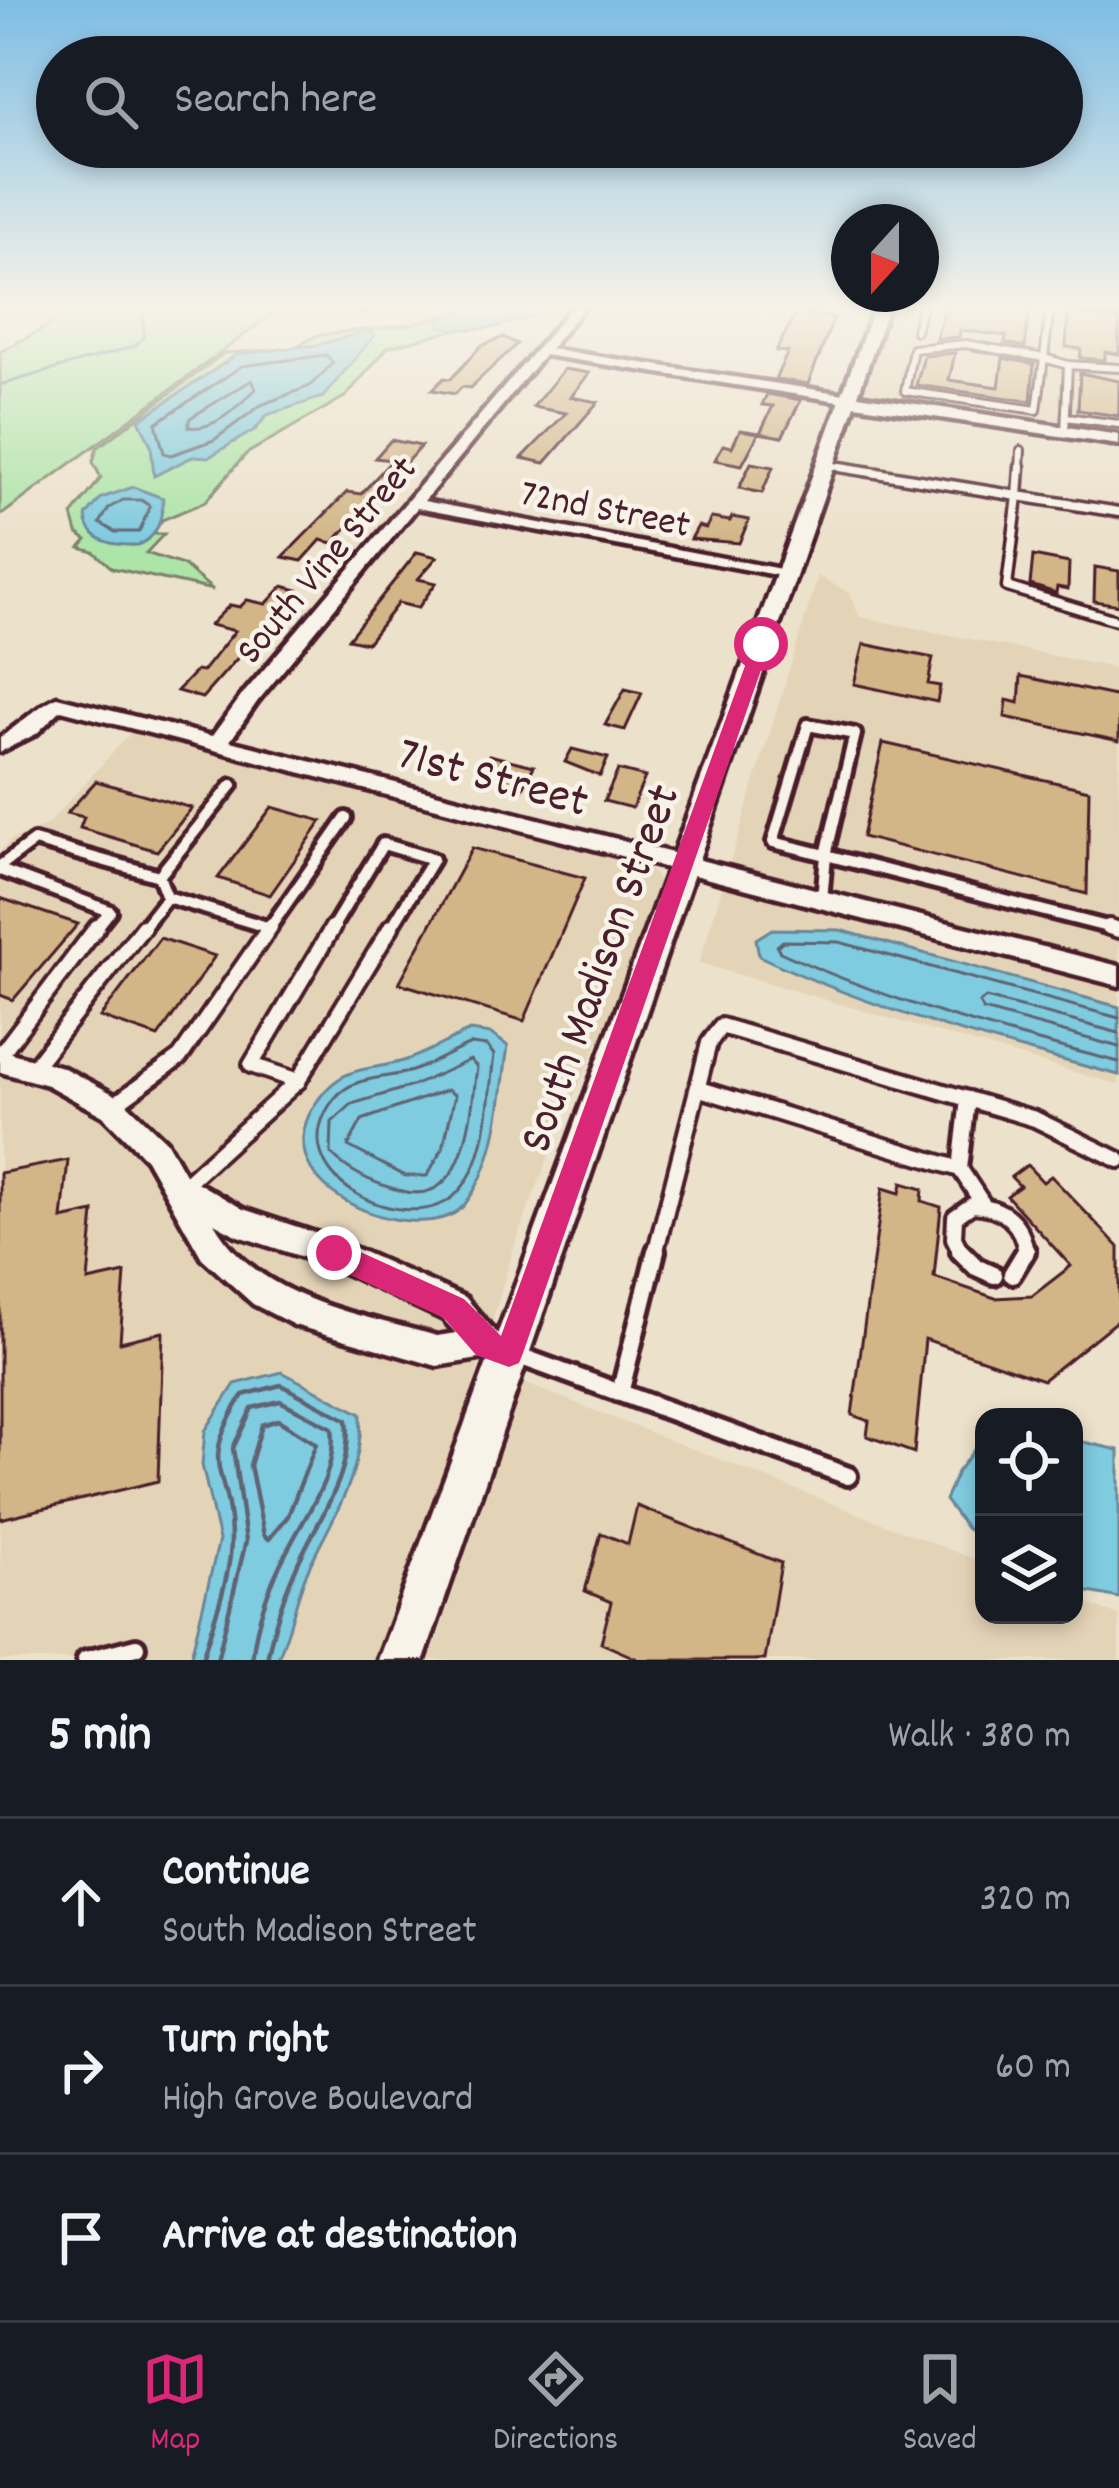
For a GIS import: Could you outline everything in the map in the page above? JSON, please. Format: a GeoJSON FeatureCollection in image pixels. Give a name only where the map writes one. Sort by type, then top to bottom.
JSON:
{"type":"FeatureCollection","features":[{"type":"Feature","properties":{"kind":"street","name":"South Vine Street"},"geometry":{"type":"LineString","coordinates":[[217,744],[513,384]]}},
{"type":"Feature","properties":{"kind":"street"},"geometry":{"type":"LineString","coordinates":[[762,384],[1066,424],[1119,440]]}},
{"type":"Feature","properties":{"kind":"street","name":"South Madison Street"},"geometry":{"type":"LineString","coordinates":[[401,1660],[498,1349],[684,865],[855,384]]}},
{"type":"Feature","properties":{"kind":"street","name":"72nd Street"},"geometry":{"type":"LineString","coordinates":[[413,503],[786,575]]}},
{"type":"Feature","properties":{"kind":"street","name":"71st Street"},"geometry":{"type":"LineString","coordinates":[[0,745],[29,729],[57,703],[1119,976]]}},
{"type":"Feature","properties":{"kind":"street"},"geometry":{"type":"LineString","coordinates":[[0,1058],[75,1084],[112,1107],[143,1135],[181,1187],[212,1248],[263,1294],[294,1310],[436,1351],[498,1349]]}},
{"type":"Feature","properties":{"kind":"street"},"geometry":{"type":"LineString","coordinates":[[181,1187],[236,1221],[334,1253],[454,1308],[498,1349]]}},
{"type":"Feature","properties":{"kind":"lane"},"geometry":{"type":"LineString","coordinates":[[906,384],[905,391],[1037,410],[1040,384]]}},
{"type":"Feature","properties":{"kind":"lane"},"geometry":{"type":"LineString","coordinates":[[1067,384],[1066,424],[1119,424]]}},
{"type":"Feature","properties":{"kind":"lane"},"geometry":{"type":"LineString","coordinates":[[1021,450],[1007,586],[1119,621]]}},
{"type":"Feature","properties":{"kind":"lane"},"geometry":{"type":"LineString","coordinates":[[826,465],[1119,512]]}},
{"type":"Feature","properties":{"kind":"lane"},"geometry":{"type":"LineString","coordinates":[[822,900],[827,855],[856,734],[808,725],[773,842],[827,855],[1119,930]]}},
{"type":"Feature","properties":{"kind":"lane"},"geometry":{"type":"LineString","coordinates":[[159,876],[232,784]]}},
{"type":"Feature","properties":{"kind":"lane"},"geometry":{"type":"LineString","coordinates":[[112,1107],[180,1057],[346,818]]}},
{"type":"Feature","properties":{"kind":"lane"},"geometry":{"type":"LineString","coordinates":[[0,868],[34,841],[159,876]]}},
{"type":"Feature","properties":{"kind":"lane"},"geometry":{"type":"LineString","coordinates":[[181,1187],[298,1081],[434,859],[383,844],[250,1065],[298,1081]]}},
{"type":"Feature","properties":{"kind":"lane"},"geometry":{"type":"LineString","coordinates":[[0,868],[110,911],[0,1058]]}},
{"type":"Feature","properties":{"kind":"lane"},"geometry":{"type":"LineString","coordinates":[[159,876],[167,897]]}},
{"type":"Feature","properties":{"kind":"lane"},"geometry":{"type":"LineString","coordinates":[[167,897],[269,928]]}},
{"type":"Feature","properties":{"kind":"lane"},"geometry":{"type":"LineString","coordinates":[[32,1069],[167,897]]}},
{"type":"Feature","properties":{"kind":"lane"},"geometry":{"type":"LineString","coordinates":[[620,1393],[709,1043],[721,1026],[1036,1119],[1119,1160]]}},
{"type":"Feature","properties":{"kind":"lane"},"geometry":{"type":"LineString","coordinates":[[700,1090],[959,1168],[983,1204]]}},
{"type":"Feature","properties":{"kind":"lane"},"geometry":{"type":"LineString","coordinates":[[959,1168],[968,1100]]}},
{"type":"Feature","properties":{"kind":"lane"},"geometry":{"type":"LineString","coordinates":[[994,1275],[969,1263],[954,1240],[952,1228],[962,1209],[983,1204],[1006,1213],[1022,1233],[1026,1255],[1012,1274]]}},
{"type":"Feature","properties":{"kind":"lane"},"geometry":{"type":"LineString","coordinates":[[498,1349],[848,1476]]}},
{"type":"Feature","properties":{"kind":"lane"},"geometry":{"type":"LineString","coordinates":[[86,1660],[136,1647]]}},
{"type":"Feature","properties":{"kind":"shaded area"},"geometry":{"type":"Polygon","coordinates":[[[865,384],[1119,384],[1119,435],[884,398],[867,391],[865,384]]]}},
{"type":"Feature","properties":{"kind":"shaded area"},"geometry":{"type":"Polygon","coordinates":[[[818,576],[849,593],[860,617],[1119,669],[1119,1085],[699,963],[818,576]]]}},
{"type":"Feature","properties":{"kind":"shaded area"},"geometry":{"type":"Polygon","coordinates":[[[134,729],[635,863],[659,881],[623,986],[515,1244],[455,1447],[374,1660],[0,1660],[0,852],[11,840],[48,824],[134,729]]]}},
{"type":"Feature","properties":{"kind":"shaded area"},"geometry":{"type":"Polygon","coordinates":[[[524,1383],[975,1559],[975,1624],[1083,1624],[1083,1602],[1119,1616],[1119,1660],[430,1660],[524,1383]]]}},
{"type":"Feature","properties":{"kind":"green space"},"geometry":{"type":"Polygon","coordinates":[[[0,384],[177,384],[0,516],[0,384]]]}},
{"type":"Feature","properties":{"kind":"green space"},"geometry":{"type":"Polygon","coordinates":[[[182,384],[356,384],[346,396],[246,454],[205,502],[162,520],[153,534],[164,534],[146,553],[183,565],[213,590],[112,568],[94,552],[80,548],[87,540],[77,533],[72,515],[101,478],[93,462],[97,448],[182,384]]]}},
{"type":"Feature","properties":{"kind":"water"},"geometry":{"type":"Polygon","coordinates":[[[192,384],[334,384],[323,397],[267,415],[256,429],[209,457],[194,456],[154,476],[151,445],[139,420],[192,384]]]}},
{"type":"Feature","properties":{"kind":"water"},"geometry":{"type":"Polygon","coordinates":[[[133,487],[163,498],[155,532],[138,545],[98,537],[86,516],[101,498],[133,487]]]}},
{"type":"Feature","properties":{"kind":"water"},"geometry":{"type":"Polygon","coordinates":[[[772,929],[840,930],[1119,1007],[1119,1075],[936,1024],[802,976],[759,956],[756,939],[772,929]]]}},
{"type":"Feature","properties":{"kind":"water"},"geometry":{"type":"Polygon","coordinates":[[[470,1031],[491,1034],[508,1046],[491,1148],[465,1204],[444,1218],[414,1221],[380,1216],[347,1202],[321,1181],[305,1155],[306,1124],[327,1089],[353,1072],[403,1061],[470,1031]]]}},
{"type":"Feature","properties":{"kind":"water"},"geometry":{"type":"Polygon","coordinates":[[[282,1372],[361,1414],[352,1474],[306,1575],[277,1660],[190,1660],[219,1540],[202,1465],[205,1431],[235,1384],[282,1372]]]}},
{"type":"Feature","properties":{"kind":"water"},"geometry":{"type":"Polygon","coordinates":[[[1083,1442],[1119,1450],[1119,1598],[1083,1591],[1083,1442]]]}},
{"type":"Feature","properties":{"kind":"water"},"geometry":{"type":"Polygon","coordinates":[[[975,1449],[975,1534],[945,1500],[957,1472],[975,1449]]]}},
{"type":"Feature","properties":{"kind":"building"},"geometry":{"type":"Polygon","coordinates":[[[438,384],[474,384],[455,394],[432,390],[438,384]]]}},
{"type":"Feature","properties":{"kind":"building"},"geometry":{"type":"Polygon","coordinates":[[[551,384],[580,384],[571,397],[598,402],[545,463],[522,458],[566,413],[533,407],[551,384]]]}},
{"type":"Feature","properties":{"kind":"building"},"geometry":{"type":"Polygon","coordinates":[[[1032,384],[1031,401],[916,385],[999,387],[1032,384]]]}},
{"type":"Feature","properties":{"kind":"building"},"geometry":{"type":"Polygon","coordinates":[[[1079,384],[1119,384],[1119,416],[1078,410],[1079,384]]]}},
{"type":"Feature","properties":{"kind":"building"},"geometry":{"type":"Polygon","coordinates":[[[767,394],[801,400],[782,437],[759,433],[742,465],[715,460],[723,445],[732,447],[740,430],[760,433],[773,406],[762,405],[767,394]]]}},
{"type":"Feature","properties":{"kind":"building"},"geometry":{"type":"Polygon","coordinates":[[[391,440],[421,446],[333,543],[321,540],[302,561],[283,557],[347,492],[361,494],[392,460],[375,458],[391,440]]]}},
{"type":"Feature","properties":{"kind":"building"},"geometry":{"type":"Polygon","coordinates":[[[751,463],[773,467],[762,493],[739,488],[751,463]]]}},
{"type":"Feature","properties":{"kind":"building"},"geometry":{"type":"Polygon","coordinates":[[[732,517],[749,520],[739,543],[691,539],[698,526],[706,528],[711,518],[730,521],[732,517]]]}},
{"type":"Feature","properties":{"kind":"building"},"geometry":{"type":"Polygon","coordinates":[[[417,552],[437,557],[418,579],[436,583],[418,608],[398,603],[367,643],[348,639],[417,552]]]}},
{"type":"Feature","properties":{"kind":"building"},"geometry":{"type":"Polygon","coordinates":[[[1033,556],[1069,563],[1068,589],[1057,587],[1056,593],[1030,585],[1033,556]]]}},
{"type":"Feature","properties":{"kind":"building"},"geometry":{"type":"Polygon","coordinates":[[[1095,567],[1119,571],[1119,605],[1094,601],[1095,567]]]}},
{"type":"Feature","properties":{"kind":"building"},"geometry":{"type":"Polygon","coordinates":[[[283,586],[298,590],[202,698],[177,691],[196,671],[202,672],[235,631],[210,625],[230,605],[240,607],[247,600],[266,604],[283,586]]]}},
{"type":"Feature","properties":{"kind":"building"},"geometry":{"type":"Polygon","coordinates":[[[864,644],[933,658],[928,684],[940,686],[937,702],[854,684],[864,644]]]}},
{"type":"Feature","properties":{"kind":"building"},"geometry":{"type":"Polygon","coordinates":[[[1021,676],[1119,697],[1119,741],[1005,717],[1007,700],[1019,703],[1021,676]]]}},
{"type":"Feature","properties":{"kind":"building"},"geometry":{"type":"Polygon","coordinates":[[[625,689],[642,693],[625,730],[605,725],[625,689]]]}},
{"type":"Feature","properties":{"kind":"building"},"geometry":{"type":"Polygon","coordinates":[[[883,743],[1089,790],[1087,894],[862,837],[883,743]]]}},
{"type":"Feature","properties":{"kind":"building"},"geometry":{"type":"Polygon","coordinates":[[[572,749],[608,758],[600,776],[565,762],[572,749]]]}},
{"type":"Feature","properties":{"kind":"building"},"geometry":{"type":"Polygon","coordinates":[[[489,755],[534,766],[522,790],[503,785],[509,776],[481,769],[489,755]]]}},
{"type":"Feature","properties":{"kind":"building"},"geometry":{"type":"Polygon","coordinates":[[[618,770],[645,777],[632,808],[604,801],[618,770]]]}},
{"type":"Feature","properties":{"kind":"building"},"geometry":{"type":"Polygon","coordinates":[[[96,781],[192,808],[157,851],[80,828],[84,817],[67,813],[96,781]]]}},
{"type":"Feature","properties":{"kind":"building"},"geometry":{"type":"Polygon","coordinates":[[[272,807],[322,821],[270,895],[218,878],[272,807]]]}},
{"type":"Feature","properties":{"kind":"building"},"geometry":{"type":"Polygon","coordinates":[[[472,848],[585,878],[524,1021],[399,983],[472,848]]]}},
{"type":"Feature","properties":{"kind":"building"},"geometry":{"type":"Polygon","coordinates":[[[0,898],[78,924],[13,1000],[0,995],[0,898]]]}},
{"type":"Feature","properties":{"kind":"building"},"geometry":{"type":"Polygon","coordinates":[[[160,938],[215,956],[158,1037],[100,1017],[160,938]]]}},
{"type":"Feature","properties":{"kind":"building"},"geometry":{"type":"Polygon","coordinates":[[[68,1160],[62,1219],[94,1212],[88,1281],[125,1273],[120,1342],[163,1332],[158,1481],[0,1519],[0,1173],[68,1160]]]}},
{"type":"Feature","properties":{"kind":"building"},"geometry":{"type":"Polygon","coordinates":[[[1027,1165],[1043,1182],[1051,1176],[1119,1247],[1119,1319],[1043,1380],[925,1339],[914,1453],[867,1436],[869,1421],[852,1415],[883,1188],[900,1193],[902,1183],[923,1189],[922,1201],[941,1207],[934,1277],[995,1298],[1032,1296],[1071,1266],[1007,1196],[1020,1186],[1011,1177],[1027,1165]]]}},
{"type":"Feature","properties":{"kind":"building"},"geometry":{"type":"Polygon","coordinates":[[[637,1506],[781,1563],[765,1660],[640,1660],[601,1643],[611,1602],[585,1591],[601,1533],[628,1544],[637,1506]]]}},
{"type":"Feature","properties":{"kind":"route"},"geometry":{"type":"LineString","coordinates":[[334,1253],[375,1276],[454,1308],[486,1345],[509,1353],[761,644]]}}]}
